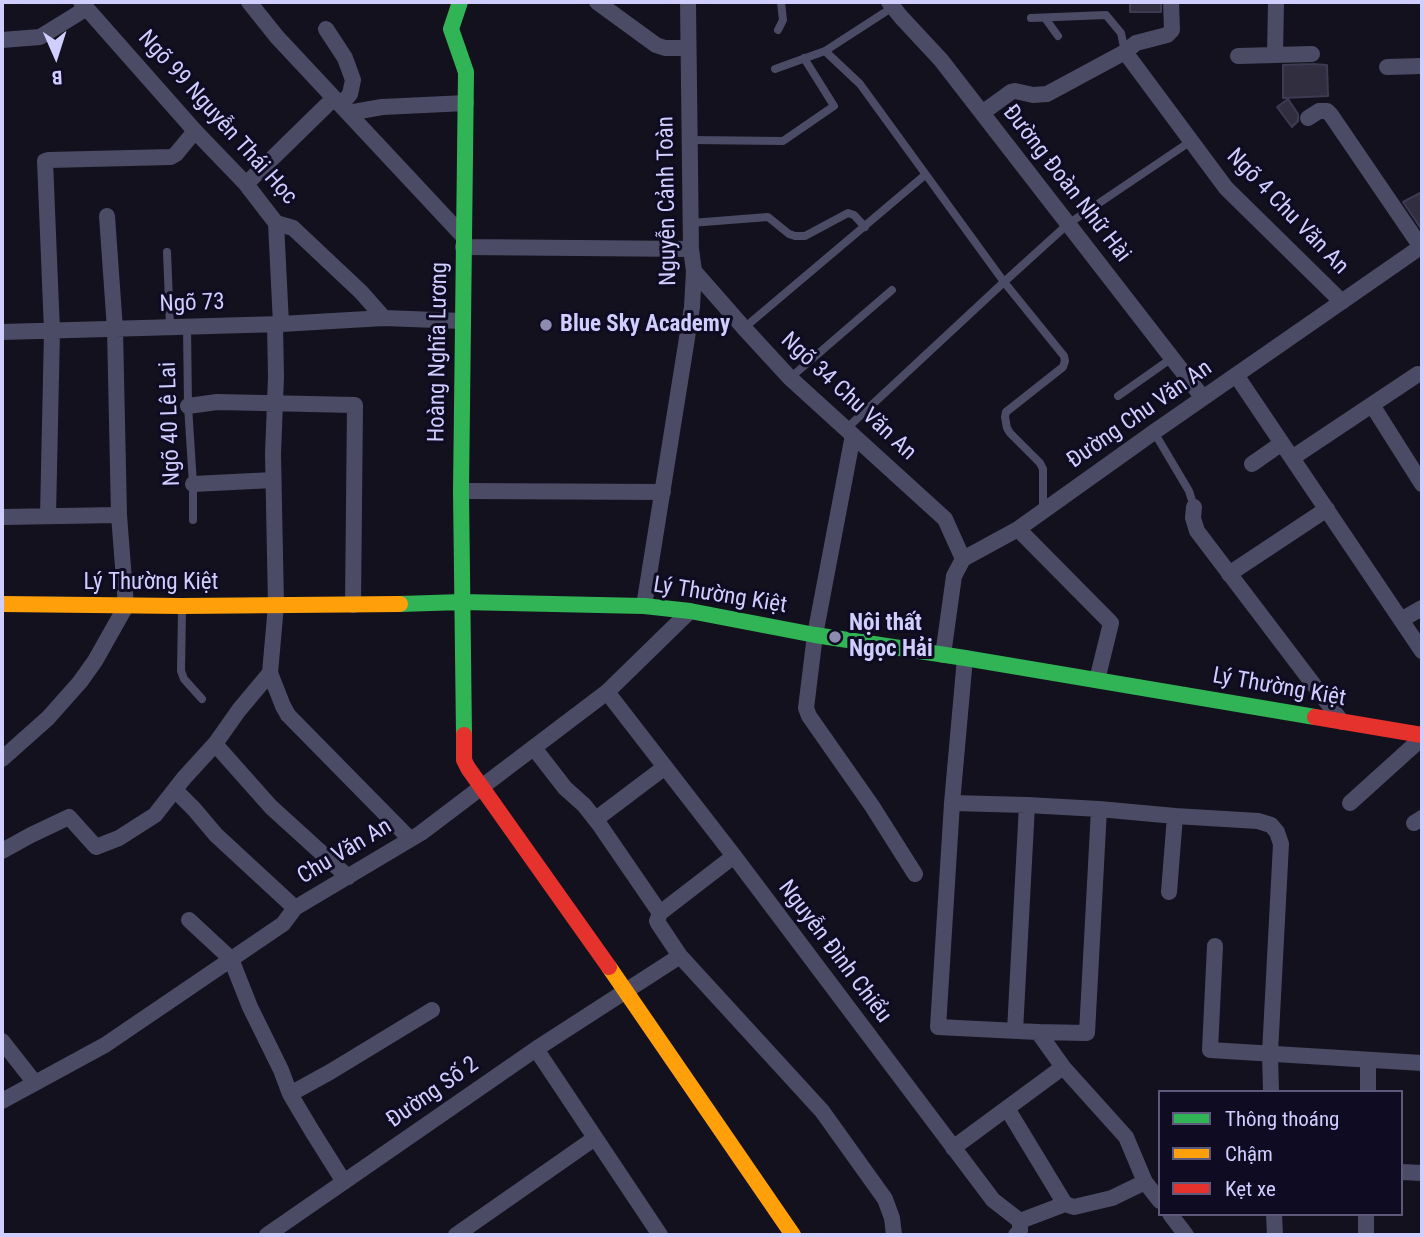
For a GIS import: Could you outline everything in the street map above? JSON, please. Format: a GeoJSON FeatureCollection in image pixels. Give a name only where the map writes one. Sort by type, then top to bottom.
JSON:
{"type":"FeatureCollection","features":[{"type":"Feature","properties":{"kind":"street"},"geometry":{"type":"LineString","coordinates":[[250,2],[277,37],[463,241],[691,249]]}},
{"type":"Feature","properties":{"kind":"street","name":"Hoàng Nghĩa Lương"},"geometry":{"type":"LineString","coordinates":[[460,2],[451,29],[466,72],[461,491],[463,752],[468,768],[793,1235]]}},
{"type":"Feature","properties":{"kind":"street"},"geometry":{"type":"LineString","coordinates":[[597,2],[656,45],[688,48]]}},
{"type":"Feature","properties":{"kind":"street","name":"Nguyễn Cảnh Toàn"},"geometry":{"type":"LineString","coordinates":[[644,606],[692,307],[694,271],[691,249],[688,2]]}},
{"type":"Feature","properties":{"kind":"street"},"geometry":{"type":"LineString","coordinates":[[982,113],[1010,92],[1047,94],[1125,52],[1136,43],[1170,33],[1171,2]]}},
{"type":"Feature","properties":{"kind":"street"},"geometry":{"type":"LineString","coordinates":[[1275,55],[1276,2]]}},
{"type":"Feature","properties":{"kind":"street","name":"Đường Đoàn Nhữ Hài"},"geometry":{"type":"LineString","coordinates":[[891,4],[941,60],[1203,398]]}},
{"type":"Feature","properties":{"kind":"street"},"geometry":{"type":"LineString","coordinates":[[2,40],[40,37],[85,5]]}},
{"type":"Feature","properties":{"kind":"street","name":"Ngõ 99 Nguyễn Thái Học"},"geometry":{"type":"LineString","coordinates":[[85,5],[195,131],[246,184],[276,223],[293,228],[384,318]]}},
{"type":"Feature","properties":{"kind":"street"},"geometry":{"type":"LineString","coordinates":[[246,184],[341,105],[350,94],[353,80],[345,58],[327,29]]}},
{"type":"Feature","properties":{"kind":"street","name":"Ngõ 4 Chu Văn An"},"geometry":{"type":"LineString","coordinates":[[1125,52],[1226,188],[1342,302]]}},
{"type":"Feature","properties":{"kind":"street"},"geometry":{"type":"LineString","coordinates":[[1238,56],[1312,54]]}},
{"type":"Feature","properties":{"kind":"street"},"geometry":{"type":"LineString","coordinates":[[1387,67],[1422,66]]}},
{"type":"Feature","properties":{"kind":"street"},"geometry":{"type":"LineString","coordinates":[[341,105],[382,107],[466,103]]}},
{"type":"Feature","properties":{"kind":"street"},"geometry":{"type":"LineString","coordinates":[[1308,118],[1319,111],[1327,111],[1331,115],[1422,247]]}},
{"type":"Feature","properties":{"kind":"street"},"geometry":{"type":"LineString","coordinates":[[48,516],[52,331],[45,161],[167,158],[174,156],[195,131]]}},
{"type":"Feature","properties":{"kind":"street"},"geometry":{"type":"LineString","coordinates":[[2,759],[48,718],[72,692],[95,661],[126,606],[119,515],[115,329],[107,216]]}},
{"type":"Feature","properties":{"kind":"street"},"geometry":{"type":"LineString","coordinates":[[276,223],[278,324],[273,480],[276,605],[270,673],[288,715],[410,839]]}},
{"type":"Feature","properties":{"kind":"street","name":"Đường Chu Văn An"},"geometry":{"type":"LineString","coordinates":[[963,559],[1018,529],[1422,247]]}},
{"type":"Feature","properties":{"kind":"street","name":"Ngõ 34 Chu Văn An"},"geometry":{"type":"LineString","coordinates":[[694,271],[790,378],[945,519],[963,559]]}},
{"type":"Feature","properties":{"kind":"street","name":"Ngõ 73"},"geometry":{"type":"LineString","coordinates":[[2,332],[278,324],[384,318],[462,321]]}},
{"type":"Feature","properties":{"kind":"street"},"geometry":{"type":"LineString","coordinates":[[1292,458],[1418,374]]}},
{"type":"Feature","properties":{"kind":"street"},"geometry":{"type":"LineString","coordinates":[[1236,375],[1422,651]]}},
{"type":"Feature","properties":{"kind":"street"},"geometry":{"type":"LineString","coordinates":[[188,406],[217,402],[355,405],[353,605]]}},
{"type":"Feature","properties":{"kind":"street"},"geometry":{"type":"LineString","coordinates":[[1372,405],[1422,484]]}},
{"type":"Feature","properties":{"kind":"street"},"geometry":{"type":"LineString","coordinates":[[850,432],[806,703],[809,716],[872,806],[915,874]]}},
{"type":"Feature","properties":{"kind":"street"},"geometry":{"type":"LineString","coordinates":[[1252,464],[1282,443]]}},
{"type":"Feature","properties":{"kind":"street"},"geometry":{"type":"LineString","coordinates":[[193,484],[273,480]]}},
{"type":"Feature","properties":{"kind":"street"},"geometry":{"type":"LineString","coordinates":[[461,491],[663,492]]}},
{"type":"Feature","properties":{"kind":"street"},"geometry":{"type":"LineString","coordinates":[[1194,507],[1196,531],[1342,722]]}},
{"type":"Feature","properties":{"kind":"street"},"geometry":{"type":"LineString","coordinates":[[1229,574],[1326,509]]}},
{"type":"Feature","properties":{"kind":"street"},"geometry":{"type":"LineString","coordinates":[[2,517],[119,515]]}},
{"type":"Feature","properties":{"kind":"street"},"geometry":{"type":"LineString","coordinates":[[1018,529],[1111,623],[1097,681]]}},
{"type":"Feature","properties":{"kind":"street"},"geometry":{"type":"LineString","coordinates":[[943,655],[954,576],[963,559]]}},
{"type":"Feature","properties":{"kind":"street","name":"Lý Thường Kiệt"},"geometry":{"type":"LineString","coordinates":[[2,604],[182,606],[462,602],[644,606],[690,611],[815,635],[1422,736]]}},
{"type":"Feature","properties":{"kind":"street"},"geometry":{"type":"LineString","coordinates":[[1401,620],[1422,608]]}},
{"type":"Feature","properties":{"kind":"street","name":"Chu Văn An"},"geometry":{"type":"LineString","coordinates":[[2,1101],[104,1045],[283,923],[295,908],[421,832],[607,692],[690,611]]}},
{"type":"Feature","properties":{"kind":"street"},"geometry":{"type":"LineString","coordinates":[[965,658],[952,803],[938,1027],[1087,1032],[1099,809]]}},
{"type":"Feature","properties":{"kind":"street"},"geometry":{"type":"LineString","coordinates":[[2,851],[69,817],[96,847],[119,838],[155,815],[270,673]]}},
{"type":"Feature","properties":{"kind":"street","name":"Nguyễn Đình Chiểu"},"geometry":{"type":"LineString","coordinates":[[607,692],[953,1148],[1018,1228]]}},
{"type":"Feature","properties":{"kind":"street"},"geometry":{"type":"LineString","coordinates":[[1350,803],[1422,736]]}},
{"type":"Feature","properties":{"kind":"street"},"geometry":{"type":"LineString","coordinates":[[215,744],[271,807],[348,877]]}},
{"type":"Feature","properties":{"kind":"street"},"geometry":{"type":"LineString","coordinates":[[534,748],[565,788],[584,805],[599,824],[660,913]]}},
{"type":"Feature","properties":{"kind":"street"},"geometry":{"type":"LineString","coordinates":[[599,824],[600,816],[665,766]]}},
{"type":"Feature","properties":{"kind":"street"},"geometry":{"type":"LineString","coordinates":[[174,790],[194,808],[216,835],[295,908]]}},
{"type":"Feature","properties":{"kind":"street"},"geometry":{"type":"LineString","coordinates":[[952,803],[1099,809],[1258,821],[1271,825],[1281,844],[1270,1053],[1271,1090]]}},
{"type":"Feature","properties":{"kind":"street"},"geometry":{"type":"LineString","coordinates":[[1016,1031],[1027,805]]}},
{"type":"Feature","properties":{"kind":"street"},"geometry":{"type":"LineString","coordinates":[[1169,892],[1175,816]]}},
{"type":"Feature","properties":{"kind":"street"},"geometry":{"type":"LineString","coordinates":[[734,856],[660,913],[657,923],[680,956],[822,1111],[886,1199],[894,1235]]}},
{"type":"Feature","properties":{"kind":"street"},"geometry":{"type":"LineString","coordinates":[[189,920],[231,959],[290,1094],[344,1182]]}},
{"type":"Feature","properties":{"kind":"street"},"geometry":{"type":"LineString","coordinates":[[1215,946],[1210,1050],[1422,1063]]}},
{"type":"Feature","properties":{"kind":"street","name":"Đường Số 2"},"geometry":{"type":"LineString","coordinates":[[269,1235],[536,1049],[680,956]]}},
{"type":"Feature","properties":{"kind":"street"},"geometry":{"type":"LineString","coordinates":[[290,1094],[432,1010]]}},
{"type":"Feature","properties":{"kind":"street"},"geometry":{"type":"LineString","coordinates":[[1038,1032],[1063,1067],[1126,1137],[1145,1182],[1158,1198]]}},
{"type":"Feature","properties":{"kind":"street"},"geometry":{"type":"LineString","coordinates":[[2,1041],[35,1083]]}},
{"type":"Feature","properties":{"kind":"street"},"geometry":{"type":"LineString","coordinates":[[536,1049],[660,1235]]}},
{"type":"Feature","properties":{"kind":"street"},"geometry":{"type":"LineString","coordinates":[[1368,1060],[1368,1090]]}},
{"type":"Feature","properties":{"kind":"street"},"geometry":{"type":"LineString","coordinates":[[953,1148],[1063,1067]]}},
{"type":"Feature","properties":{"kind":"street"},"geometry":{"type":"LineString","coordinates":[[1008,1110],[1065,1204],[1074,1207],[1112,1198],[1145,1182]]}},
{"type":"Feature","properties":{"kind":"street"},"geometry":{"type":"LineString","coordinates":[[456,1235],[595,1138]]}},
{"type":"Feature","properties":{"kind":"street"},"geometry":{"type":"LineString","coordinates":[[1403,1172],[1422,1173]]}},
{"type":"Feature","properties":{"kind":"street"},"geometry":{"type":"LineString","coordinates":[[1018,1228],[1065,1204]]}},
{"type":"Feature","properties":{"kind":"street"},"geometry":{"type":"LineString","coordinates":[[1172,1216],[1186,1235]]}},
{"type":"Feature","properties":{"kind":"street"},"geometry":{"type":"LineString","coordinates":[[1274,1216],[1275,1235]]}},
{"type":"Feature","properties":{"kind":"street"},"geometry":{"type":"LineString","coordinates":[[1366,1216],[1366,1235]]}},
{"type":"Feature","properties":{"kind":"lane"},"geometry":{"type":"LineString","coordinates":[[778,30],[783,20],[781,2]]}},
{"type":"Feature","properties":{"kind":"lane"},"geometry":{"type":"LineString","coordinates":[[775,69],[825,51],[891,4]]}},
{"type":"Feature","properties":{"kind":"lane"},"geometry":{"type":"LineString","coordinates":[[1031,18],[1106,15],[1121,33],[1125,52]]}},
{"type":"Feature","properties":{"kind":"lane"},"geometry":{"type":"LineString","coordinates":[[1045,18],[1058,36]]}},
{"type":"Feature","properties":{"kind":"lane"},"geometry":{"type":"LineString","coordinates":[[825,51],[860,84],[1004,282],[1065,358],[1063,367],[1006,412],[1005,417],[1010,433],[1043,468],[1042,512]]}},
{"type":"Feature","properties":{"kind":"lane"},"geometry":{"type":"LineString","coordinates":[[690,141],[783,141],[834,106],[804,58]]}},
{"type":"Feature","properties":{"kind":"lane"},"geometry":{"type":"LineString","coordinates":[[850,432],[1004,282],[1068,224],[1191,141]]}},
{"type":"Feature","properties":{"kind":"lane"},"geometry":{"type":"LineString","coordinates":[[744,328],[925,174]]}},
{"type":"Feature","properties":{"kind":"lane"},"geometry":{"type":"LineString","coordinates":[[691,223],[768,217],[789,234],[805,236],[848,213],[854,215],[865,227]]}},
{"type":"Feature","properties":{"kind":"lane","name":"Ngõ 40 Lê Lai"},"geometry":{"type":"LineString","coordinates":[[167,252],[188,406],[193,520]]}},
{"type":"Feature","properties":{"kind":"lane"},"geometry":{"type":"LineString","coordinates":[[790,378],[892,290]]}},
{"type":"Feature","properties":{"kind":"lane"},"geometry":{"type":"LineString","coordinates":[[1118,396],[1172,359]]}},
{"type":"Feature","properties":{"kind":"lane"},"geometry":{"type":"LineString","coordinates":[[1154,432],[1189,491],[1194,507]]}},
{"type":"Feature","properties":{"kind":"lane"},"geometry":{"type":"LineString","coordinates":[[182,606],[181,671],[184,679],[202,699]]}},
{"type":"Feature","properties":{"kind":"building"},"geometry":{"type":"Polygon","coordinates":[[[1130,2],[1161,2],[1161,12],[1130,12],[1130,2]]]}},
{"type":"Feature","properties":{"kind":"building"},"geometry":{"type":"Polygon","coordinates":[[[1283,65],[1327,65],[1328,96],[1283,98],[1283,65]]]}},
{"type":"Feature","properties":{"kind":"building"},"geometry":{"type":"Polygon","coordinates":[[[1288,99],[1298,114],[1298,121],[1292,127],[1277,107],[1288,99]]]}},
{"type":"Feature","properties":{"kind":"building"},"geometry":{"type":"Polygon","coordinates":[[[1422,192],[1422,230],[1403,202],[1422,192]]]}},
{"type":"Feature","properties":{"kind":"traffic: fast"},"geometry":{"type":"LineString","coordinates":[[460,2],[451,29],[466,72],[461,491],[464,735]]}},
{"type":"Feature","properties":{"kind":"traffic: fast"},"geometry":{"type":"LineString","coordinates":[[400,604],[462,602],[644,606],[690,611],[815,635],[1315,717]]}},
{"type":"Feature","properties":{"kind":"traffic: slow"},"geometry":{"type":"LineString","coordinates":[[2,604],[400,604]]}},
{"type":"Feature","properties":{"kind":"traffic: slow"},"geometry":{"type":"LineString","coordinates":[[609,967],[793,1235]]}},
{"type":"Feature","properties":{"kind":"traffic: jam"},"geometry":{"type":"LineString","coordinates":[[1315,717],[1422,735]]}},
{"type":"Feature","properties":{"kind":"traffic: jam"},"geometry":{"type":"LineString","coordinates":[[464,735],[464,760],[468,768],[609,967]]}},
{"type":"Feature","properties":{"kind":"place","name":"Blue Sky Academy"},"geometry":{"type":"Point","coordinates":[546,325]}},
{"type":"Feature","properties":{"kind":"place","name":"Nội thất Ngọc Hải"},"geometry":{"type":"Point","coordinates":[835,637]}}]}
